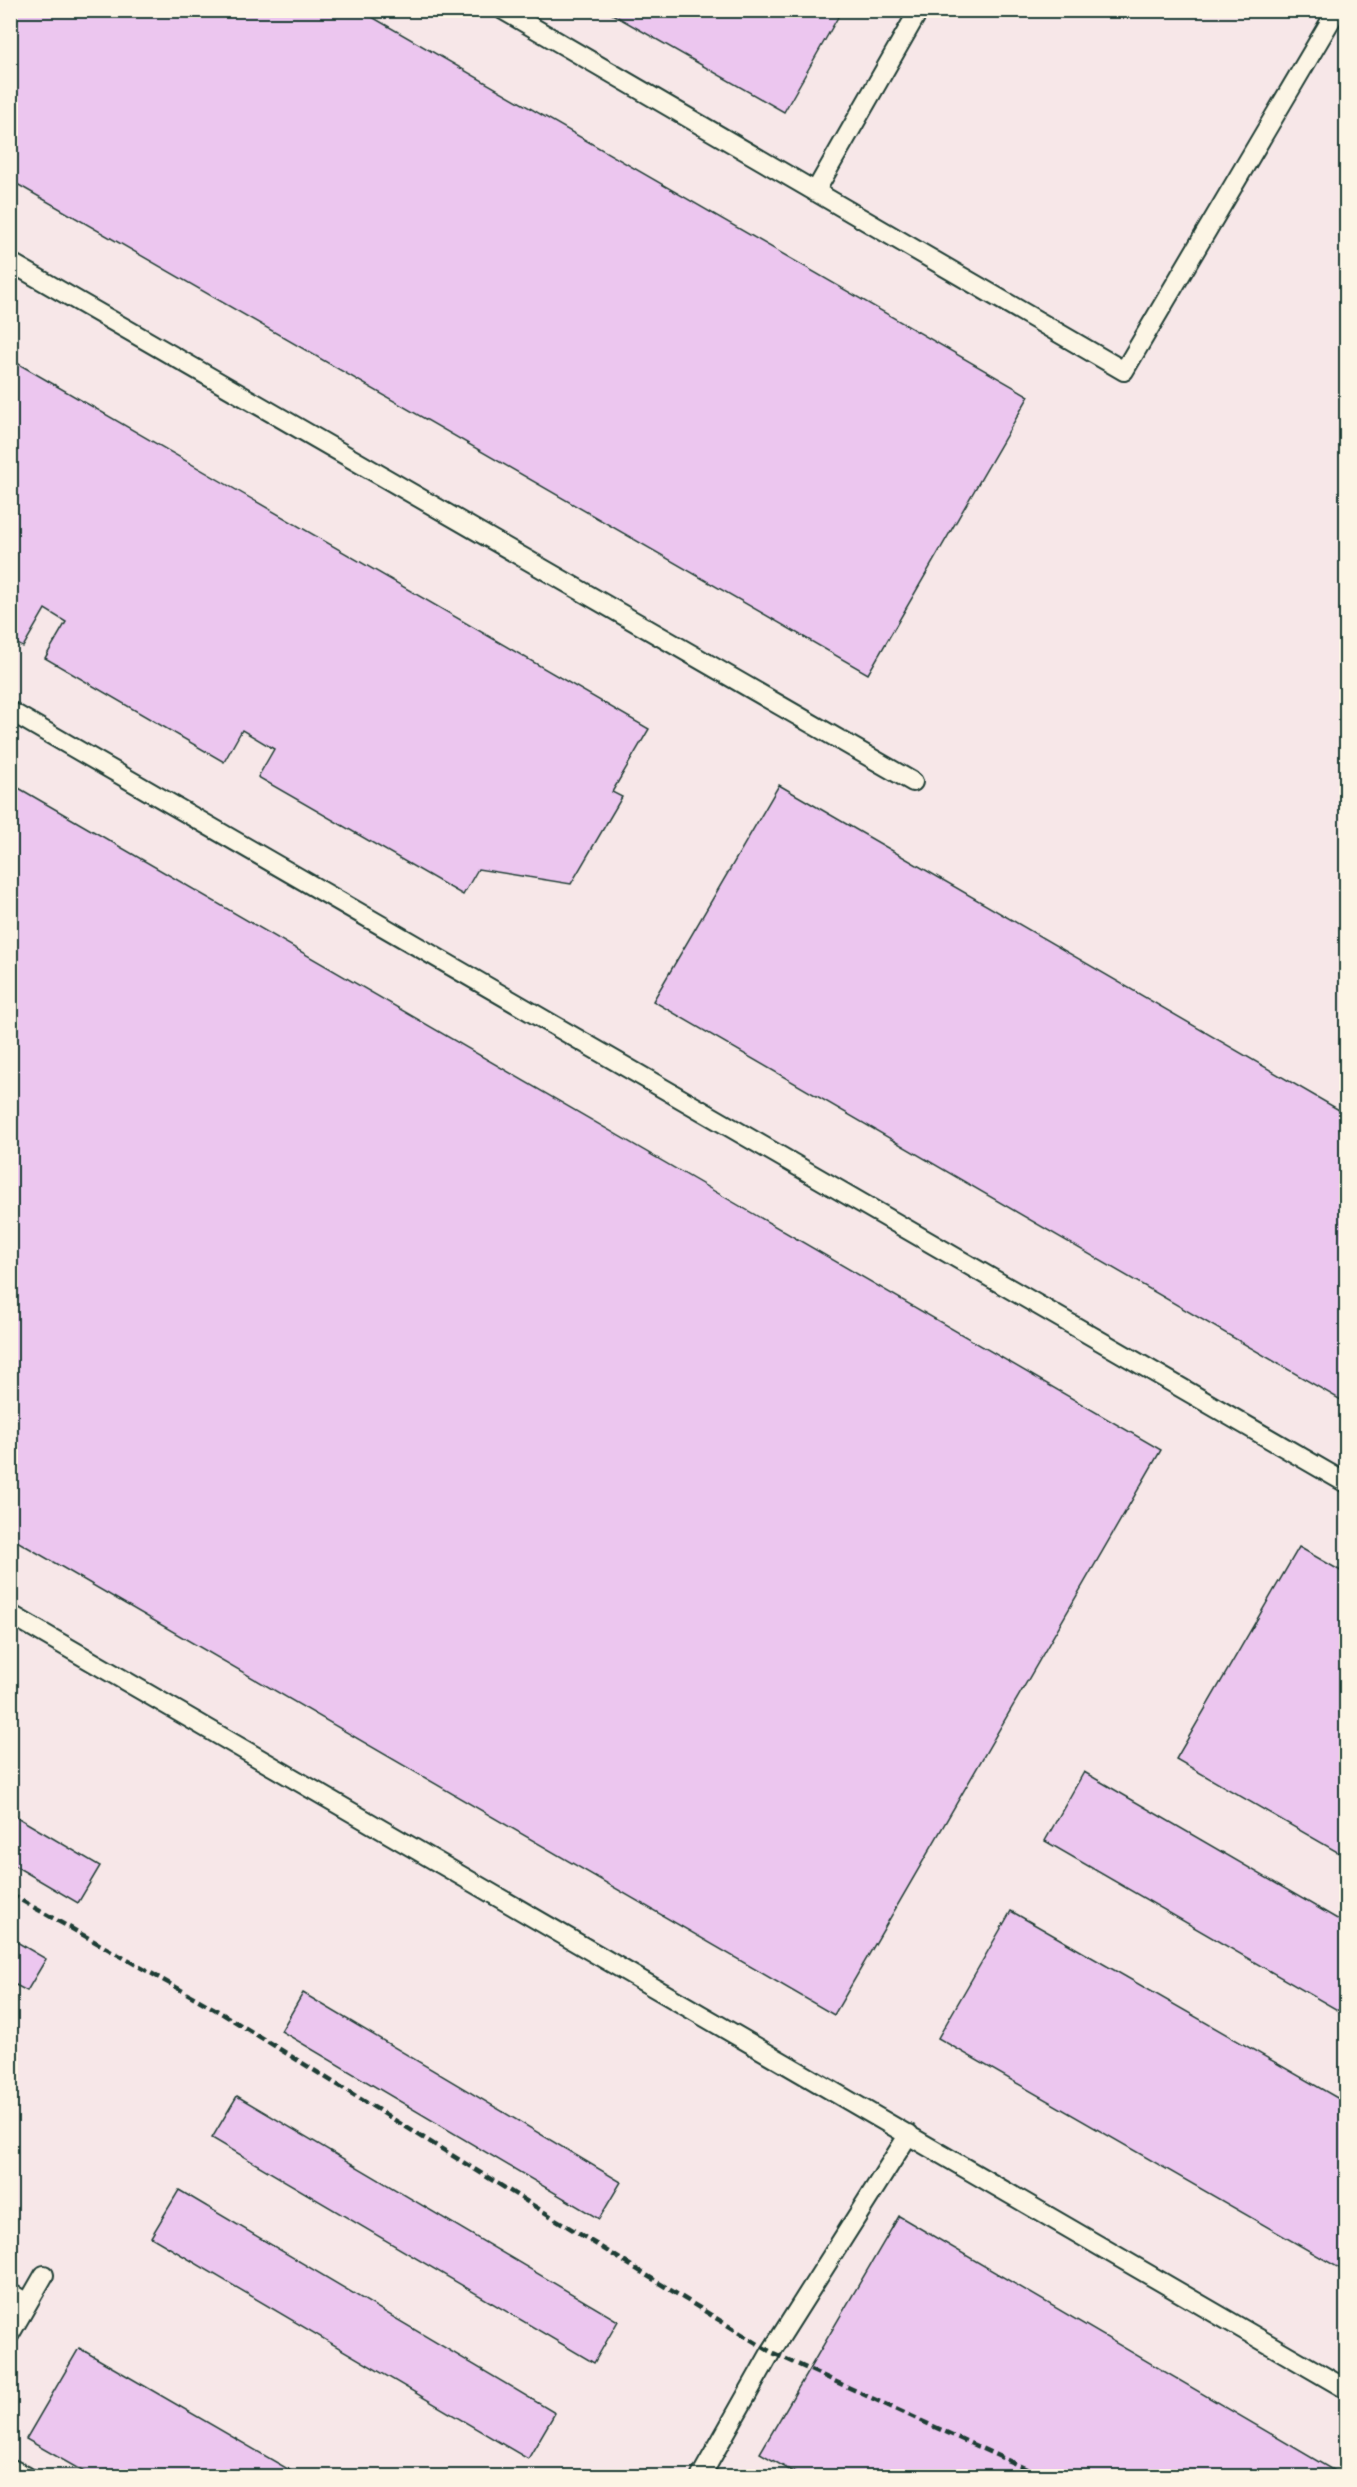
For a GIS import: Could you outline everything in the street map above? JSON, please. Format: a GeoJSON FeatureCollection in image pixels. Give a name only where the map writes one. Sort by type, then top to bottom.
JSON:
{"type":"FeatureCollection","features":[{"type":"Feature","properties":{"kind":"lane"},"geometry":{"type":"LineString","coordinates":[[503,10],[1124,371],[1337,10]]}},
{"type":"Feature","properties":{"kind":"lane"},"geometry":{"type":"LineString","coordinates":[[815,192],[919,10]]}},
{"type":"Feature","properties":{"kind":"lane"},"geometry":{"type":"LineString","coordinates":[[10,262],[913,782]]}},
{"type":"Feature","properties":{"kind":"lane"},"geometry":{"type":"LineString","coordinates":[[10,711],[1347,1483]]}},
{"type":"Feature","properties":{"kind":"lane"},"geometry":{"type":"LineString","coordinates":[[10,1614],[1347,2388]]}},
{"type":"Feature","properties":{"kind":"lane"},"geometry":{"type":"LineString","coordinates":[[704,2475],[771,2352],[909,2134]]}},
{"type":"Feature","properties":{"kind":"lane"},"geometry":{"type":"LineString","coordinates":[[10,2334],[44,2275]]}},
{"type":"Feature","properties":{"kind":"lane"},"geometry":{"type":"LineString","coordinates":[[10,2293],[28,2303]]}},
{"type":"Feature","properties":{"kind":"lane"},"geometry":{"type":"LineString","coordinates":[[10,2468],[26,2476]]}},
{"type":"Feature","properties":{"kind":"shaded area"},"geometry":{"type":"Polygon","coordinates":[[[11,11],[1346,11],[1346,2476],[11,2476],[11,11]]]}},
{"type":"Feature","properties":{"kind":"building"},"geometry":{"type":"Polygon","coordinates":[[[10,10],[360,10],[1029,396],[868,674],[10,180],[10,10]]]}},
{"type":"Feature","properties":{"kind":"building"},"geometry":{"type":"Polygon","coordinates":[[[605,10],[842,10],[784,112],[605,10]]]}},
{"type":"Feature","properties":{"kind":"building"},"geometry":{"type":"Polygon","coordinates":[[[10,359],[649,729],[612,792],[622,797],[571,884],[478,869],[463,895],[258,777],[274,749],[242,730],[224,762],[45,658],[66,622],[45,609],[23,647],[10,640],[10,359]]]}},
{"type":"Feature","properties":{"kind":"building"},"geometry":{"type":"Polygon","coordinates":[[[10,783],[1161,1450],[834,2015],[10,1537],[10,783]]]}},
{"type":"Feature","properties":{"kind":"building"},"geometry":{"type":"Polygon","coordinates":[[[779,785],[1346,1114],[1346,1403],[653,1001],[779,785]]]}},
{"type":"Feature","properties":{"kind":"building"},"geometry":{"type":"Polygon","coordinates":[[[1299,1547],[1346,1574],[1346,1857],[1176,1759],[1299,1547]]]}},
{"type":"Feature","properties":{"kind":"building"},"geometry":{"type":"Polygon","coordinates":[[[1084,1772],[1346,1924],[1346,2015],[1045,1841],[1084,1772]]]}},
{"type":"Feature","properties":{"kind":"building"},"geometry":{"type":"Polygon","coordinates":[[[10,1813],[100,1866],[78,1903],[10,1863],[10,1813]]]}},
{"type":"Feature","properties":{"kind":"building"},"geometry":{"type":"Polygon","coordinates":[[[1011,1911],[1346,2103],[1346,2272],[938,2038],[1011,1911]]]}},
{"type":"Feature","properties":{"kind":"building"},"geometry":{"type":"Polygon","coordinates":[[[10,1938],[46,1959],[27,1991],[10,1982],[10,1938]]]}},
{"type":"Feature","properties":{"kind":"building"},"geometry":{"type":"Polygon","coordinates":[[[303,1993],[621,2182],[599,2219],[281,2031],[303,1993]]]}},
{"type":"Feature","properties":{"kind":"building"},"geometry":{"type":"Polygon","coordinates":[[[237,2096],[618,2321],[594,2363],[212,2138],[237,2096]]]}},
{"type":"Feature","properties":{"kind":"building"},"geometry":{"type":"Polygon","coordinates":[[[179,2190],[555,2413],[528,2459],[151,2237],[179,2190]]]}},
{"type":"Feature","properties":{"kind":"building"},"geometry":{"type":"Polygon","coordinates":[[[899,2216],[1343,2476],[800,2476],[760,2453],[899,2216]]]}},
{"type":"Feature","properties":{"kind":"building"},"geometry":{"type":"Polygon","coordinates":[[[79,2348],[300,2476],[91,2476],[26,2439],[79,2348]]]}},
{"type":"Feature","properties":{"kind":"railway"},"geometry":{"type":"LineString","coordinates":[[10,1894],[213,2008],[771,2352],[1042,2476]]}}]}
